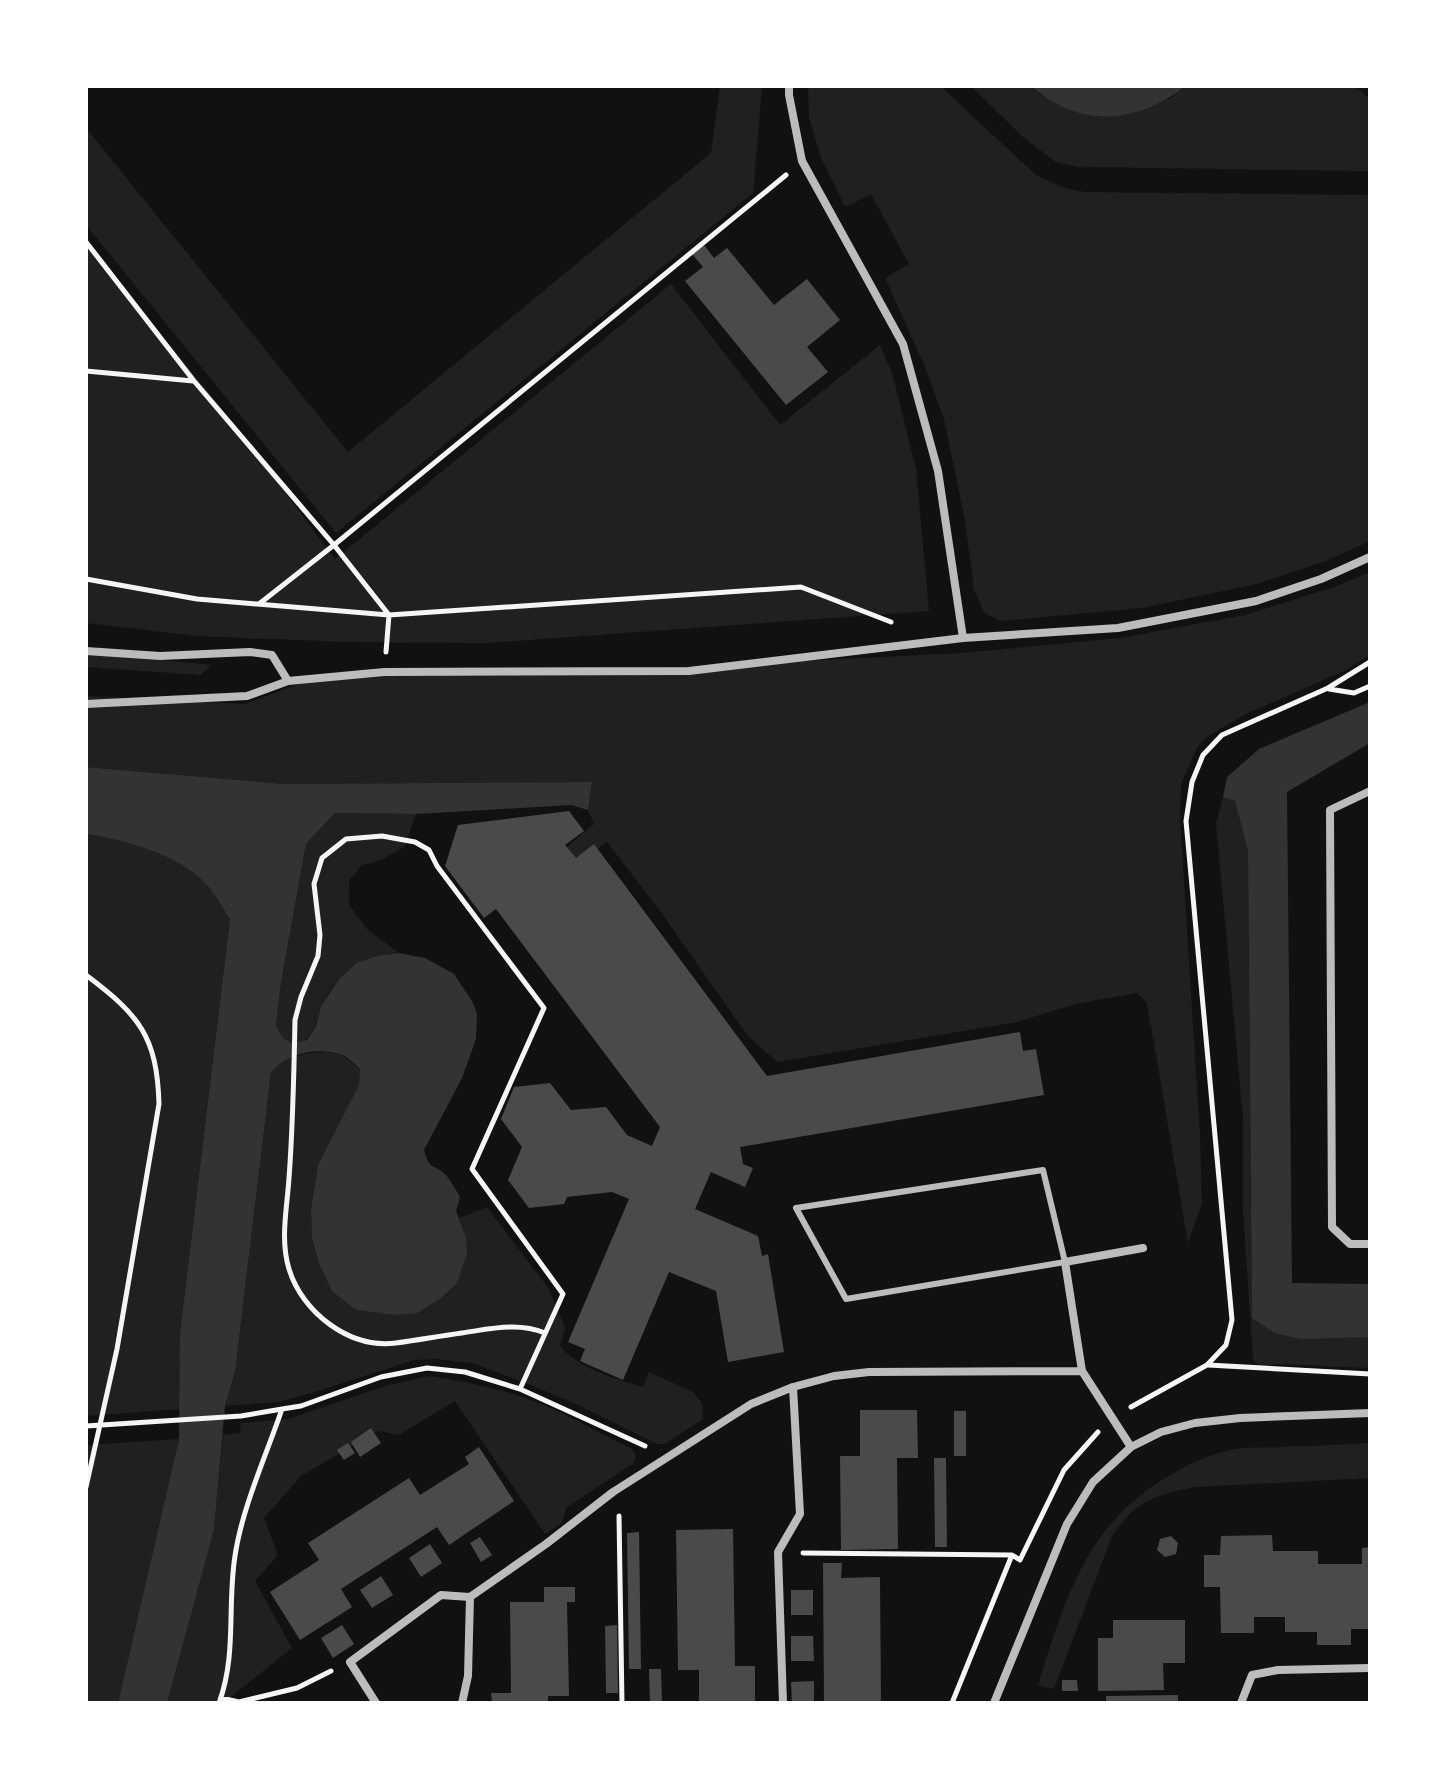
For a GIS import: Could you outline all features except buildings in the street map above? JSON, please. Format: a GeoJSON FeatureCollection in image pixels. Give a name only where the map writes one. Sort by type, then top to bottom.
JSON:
{"type":"FeatureCollection","features":[{"type":"Feature","properties":{"kind":"street"},"geometry":{"type":"LineString","coordinates":[[789,86],[802,161],[903,344],[938,471],[963,638]]}},
{"type":"Feature","properties":{"kind":"street"},"geometry":{"type":"LineString","coordinates":[[86,704],[247,696],[288,681],[384,672],[689,671],[963,638],[1118,628],[1256,601],[1321,579],[1370,557]]}},
{"type":"Feature","properties":{"kind":"street"},"geometry":{"type":"LineString","coordinates":[[86,651],[160,656],[250,652],[272,655],[288,681]]}},
{"type":"Feature","properties":{"kind":"street"},"geometry":{"type":"LineString","coordinates":[[1370,791],[1330,810],[1332,1227],[1350,1244],[1370,1244]]}},
{"type":"Feature","properties":{"kind":"street"},"geometry":{"type":"LineString","coordinates":[[1131,1447],[1082,1371],[1065,1262],[1143,1248]]}},
{"type":"Feature","properties":{"kind":"street"},"geometry":{"type":"LineString","coordinates":[[376,1703],[350,1662],[441,1595],[470,1597],[613,1492],[751,1404],[793,1387],[834,1376],[869,1372],[1082,1371]]}},
{"type":"Feature","properties":{"kind":"street"},"geometry":{"type":"LineString","coordinates":[[783,1703],[778,1552],[800,1514],[793,1387]]}},
{"type":"Feature","properties":{"kind":"street"},"geometry":{"type":"LineString","coordinates":[[994,1703],[1067,1524],[1093,1482],[1131,1447],[1161,1432],[1195,1423],[1240,1418],[1370,1413]]}},
{"type":"Feature","properties":{"kind":"street"},"geometry":{"type":"LineString","coordinates":[[462,1703],[468,1676],[470,1597]]}},
{"type":"Feature","properties":{"kind":"street"},"geometry":{"type":"LineString","coordinates":[[1241,1703],[1252,1675],[1278,1670],[1370,1668]]}},
{"type":"Feature","properties":{"kind":"lane"},"geometry":{"type":"LineString","coordinates":[[1043,1170],[1065,1262],[846,1299],[796,1208],[1043,1170]]}},
{"type":"Feature","properties":{"kind":"path"},"geometry":{"type":"LineString","coordinates":[[259,604],[802,161]]}},
{"type":"Feature","properties":{"kind":"path"},"geometry":{"type":"LineString","coordinates":[[86,242],[194,381],[334,545],[389,615],[384,672]]}},
{"type":"Feature","properties":{"kind":"path"},"geometry":{"type":"LineString","coordinates":[[86,371],[194,381]]}},
{"type":"Feature","properties":{"kind":"path"},"geometry":{"type":"LineString","coordinates":[[86,579],[197,599],[389,615],[801,587],[886,621],[902,624]]}},
{"type":"Feature","properties":{"kind":"path"},"geometry":{"type":"LineString","coordinates":[[778,1552],[1012,1555],[1020,1560],[1064,1470],[1112,1417],[1207,1365],[1226,1345],[1232,1320],[1186,821],[1192,782],[1203,755],[1222,735],[1328,688],[1370,662]]}},
{"type":"Feature","properties":{"kind":"path"},"geometry":{"type":"LineString","coordinates":[[1328,688],[1354,693],[1370,686]]}},
{"type":"Feature","properties":{"kind":"path"},"geometry":{"type":"LineString","coordinates":[[520,1389],[563,1294],[472,1169],[544,1008],[437,866],[429,850],[415,842],[382,836],[346,839],[322,858],[314,884],[320,935],[318,956],[295,1020],[284,1232],[289,1269],[316,1314],[339,1330],[362,1340],[389,1344],[507,1326],[534,1328],[545,1333]]}},
{"type":"Feature","properties":{"kind":"path"},"geometry":{"type":"LineString","coordinates":[[86,975],[117,999],[137,1021],[150,1045],[158,1075],[159,1104],[117,1349],[86,1487]]}},
{"type":"Feature","properties":{"kind":"path"},"geometry":{"type":"LineString","coordinates":[[1207,1365],[1370,1374]]}},
{"type":"Feature","properties":{"kind":"path"},"geometry":{"type":"LineString","coordinates":[[86,1426],[241,1416],[301,1406],[381,1377],[427,1368],[465,1372],[520,1389],[667,1457]]}},
{"type":"Feature","properties":{"kind":"path"},"geometry":{"type":"LineString","coordinates":[[282,1409],[240,1529],[233,1570],[231,1648],[220,1701],[239,1702],[297,1688],[350,1662]]}},
{"type":"Feature","properties":{"kind":"path"},"geometry":{"type":"LineString","coordinates":[[613,1492],[619,1516],[622,1703]]}},
{"type":"Feature","properties":{"kind":"path"},"geometry":{"type":"LineString","coordinates":[[952,1703],[1012,1555]]}},
{"type":"Feature","properties":{"kind":"shaded area"},"geometry":{"type":"Polygon","coordinates":[[[720,86],[762,86],[753,193],[336,533],[86,225],[86,128],[348,452],[711,153],[720,86]]]}},
{"type":"Feature","properties":{"kind":"shaded area"},"geometry":{"type":"Polygon","coordinates":[[[808,86],[940,86],[1036,175],[1065,188],[1085,192],[1370,195],[1370,541],[1326,561],[1257,584],[1142,608],[1000,621],[984,612],[974,590],[965,520],[944,419],[925,367],[885,278],[909,264],[871,194],[845,207],[821,158],[809,117],[808,86]]]}},
{"type":"Feature","properties":{"kind":"shaded area"},"geometry":{"type":"Polygon","coordinates":[[[971,86],[1031,86],[1044,97],[1169,99],[1186,86],[1355,86],[1370,99],[1370,171],[1079,167],[1056,162],[1023,137],[971,86]]]}},
{"type":"Feature","properties":{"kind":"shaded area"},"geometry":{"type":"Polygon","coordinates":[[[1031,86],[1186,86],[1148,108],[1108,116],[1088,115],[1069,109],[1031,86]]]}},
{"type":"Feature","properties":{"kind":"shaded area"},"geometry":{"type":"Polygon","coordinates":[[[86,243],[235,425],[335,559],[671,284],[780,425],[880,345],[893,376],[916,469],[929,611],[486,643],[196,636],[86,623],[86,243]]]}},
{"type":"Feature","properties":{"kind":"shaded area"},"geometry":{"type":"Polygon","coordinates":[[[1370,572],[1370,655],[1344,671],[1248,713],[1208,736],[1197,748],[1181,784],[1180,818],[1202,1203],[1188,1243],[1147,1003],[1137,993],[1075,1004],[1017,1022],[777,1062],[747,1035],[607,842],[574,867],[563,850],[594,824],[588,810],[592,782],[284,784],[86,767],[86,696],[245,704],[323,675],[519,675],[962,653],[1120,638],[1245,615],[1337,586],[1370,572]]]}},
{"type":"Feature","properties":{"kind":"shaded area"},"geometry":{"type":"Polygon","coordinates":[[[86,653],[211,665],[201,675],[86,667],[86,653]]]}},
{"type":"Feature","properties":{"kind":"shaded area"},"geometry":{"type":"Polygon","coordinates":[[[1370,702],[1370,743],[1287,792],[1292,1283],[1370,1284],[1370,1337],[1300,1339],[1275,1333],[1252,1318],[1248,851],[1235,801],[1223,797],[1227,777],[1259,749],[1370,702]]]}},
{"type":"Feature","properties":{"kind":"shaded area"},"geometry":{"type":"Polygon","coordinates":[[[86,767],[284,784],[592,782],[588,810],[571,805],[416,814],[335,813],[306,844],[276,1025],[283,1038],[292,1043],[307,1040],[316,1026],[321,1006],[339,979],[357,963],[377,956],[399,953],[425,958],[454,974],[472,1001],[477,1014],[476,1039],[462,1078],[424,1150],[430,1164],[445,1174],[460,1197],[456,1211],[466,1237],[467,1254],[457,1283],[440,1299],[417,1313],[397,1315],[356,1310],[332,1291],[312,1238],[311,1209],[318,1165],[359,1085],[360,1069],[342,1055],[321,1051],[293,1057],[271,1072],[235,1372],[225,1406],[214,1530],[167,1703],[118,1703],[179,1439],[180,1333],[230,919],[209,887],[181,864],[133,844],[86,834],[86,767]]]}},
{"type":"Feature","properties":{"kind":"shaded area"},"geometry":{"type":"Polygon","coordinates":[[[1223,797],[1235,800],[1248,851],[1252,1318],[1370,1337],[1370,1368],[1258,1365],[1253,1359],[1243,1210],[1243,1118],[1216,823],[1223,797]]]}},
{"type":"Feature","properties":{"kind":"shaded area"},"geometry":{"type":"Polygon","coordinates":[[[335,813],[416,814],[405,846],[382,860],[362,865],[349,881],[349,905],[367,929],[399,953],[373,958],[344,974],[329,992],[306,1040],[292,1043],[283,1038],[276,1025],[306,844],[335,813]]]}},
{"type":"Feature","properties":{"kind":"shaded area"},"geometry":{"type":"Polygon","coordinates":[[[86,834],[150,849],[181,864],[209,887],[230,919],[180,1333],[180,1409],[86,1416],[86,834]]]}},
{"type":"Feature","properties":{"kind":"shaded area"},"geometry":{"type":"Polygon","coordinates":[[[325,1052],[340,1054],[360,1069],[359,1085],[318,1165],[311,1209],[312,1239],[319,1263],[466,1237],[459,1218],[487,1207],[549,1289],[565,1328],[560,1345],[567,1353],[597,1372],[621,1381],[643,1387],[649,1372],[693,1392],[702,1403],[703,1419],[665,1444],[657,1444],[523,1382],[472,1363],[437,1359],[414,1360],[278,1402],[225,1406],[235,1372],[271,1072],[296,1056],[325,1052]]]}},
{"type":"Feature","properties":{"kind":"shaded area"},"geometry":{"type":"Polygon","coordinates":[[[429,1376],[493,1388],[544,1405],[632,1449],[636,1456],[634,1463],[566,1508],[562,1523],[545,1534],[455,1401],[399,1435],[378,1431],[301,1476],[264,1518],[278,1555],[255,1581],[292,1648],[223,1703],[167,1703],[214,1530],[223,1435],[240,1433],[241,1423],[288,1419],[385,1386],[429,1376]]]}},
{"type":"Feature","properties":{"kind":"shaded area"},"geometry":{"type":"Polygon","coordinates":[[[179,1439],[118,1703],[86,1703],[86,1445],[179,1439]]]}},
{"type":"Feature","properties":{"kind":"shaded area"},"geometry":{"type":"Polygon","coordinates":[[[1370,1443],[1370,1478],[1195,1487],[1168,1493],[1139,1507],[1112,1536],[1054,1689],[1038,1685],[1059,1621],[1083,1564],[1119,1515],[1143,1493],[1187,1466],[1227,1451],[1370,1443]]]}}]}
